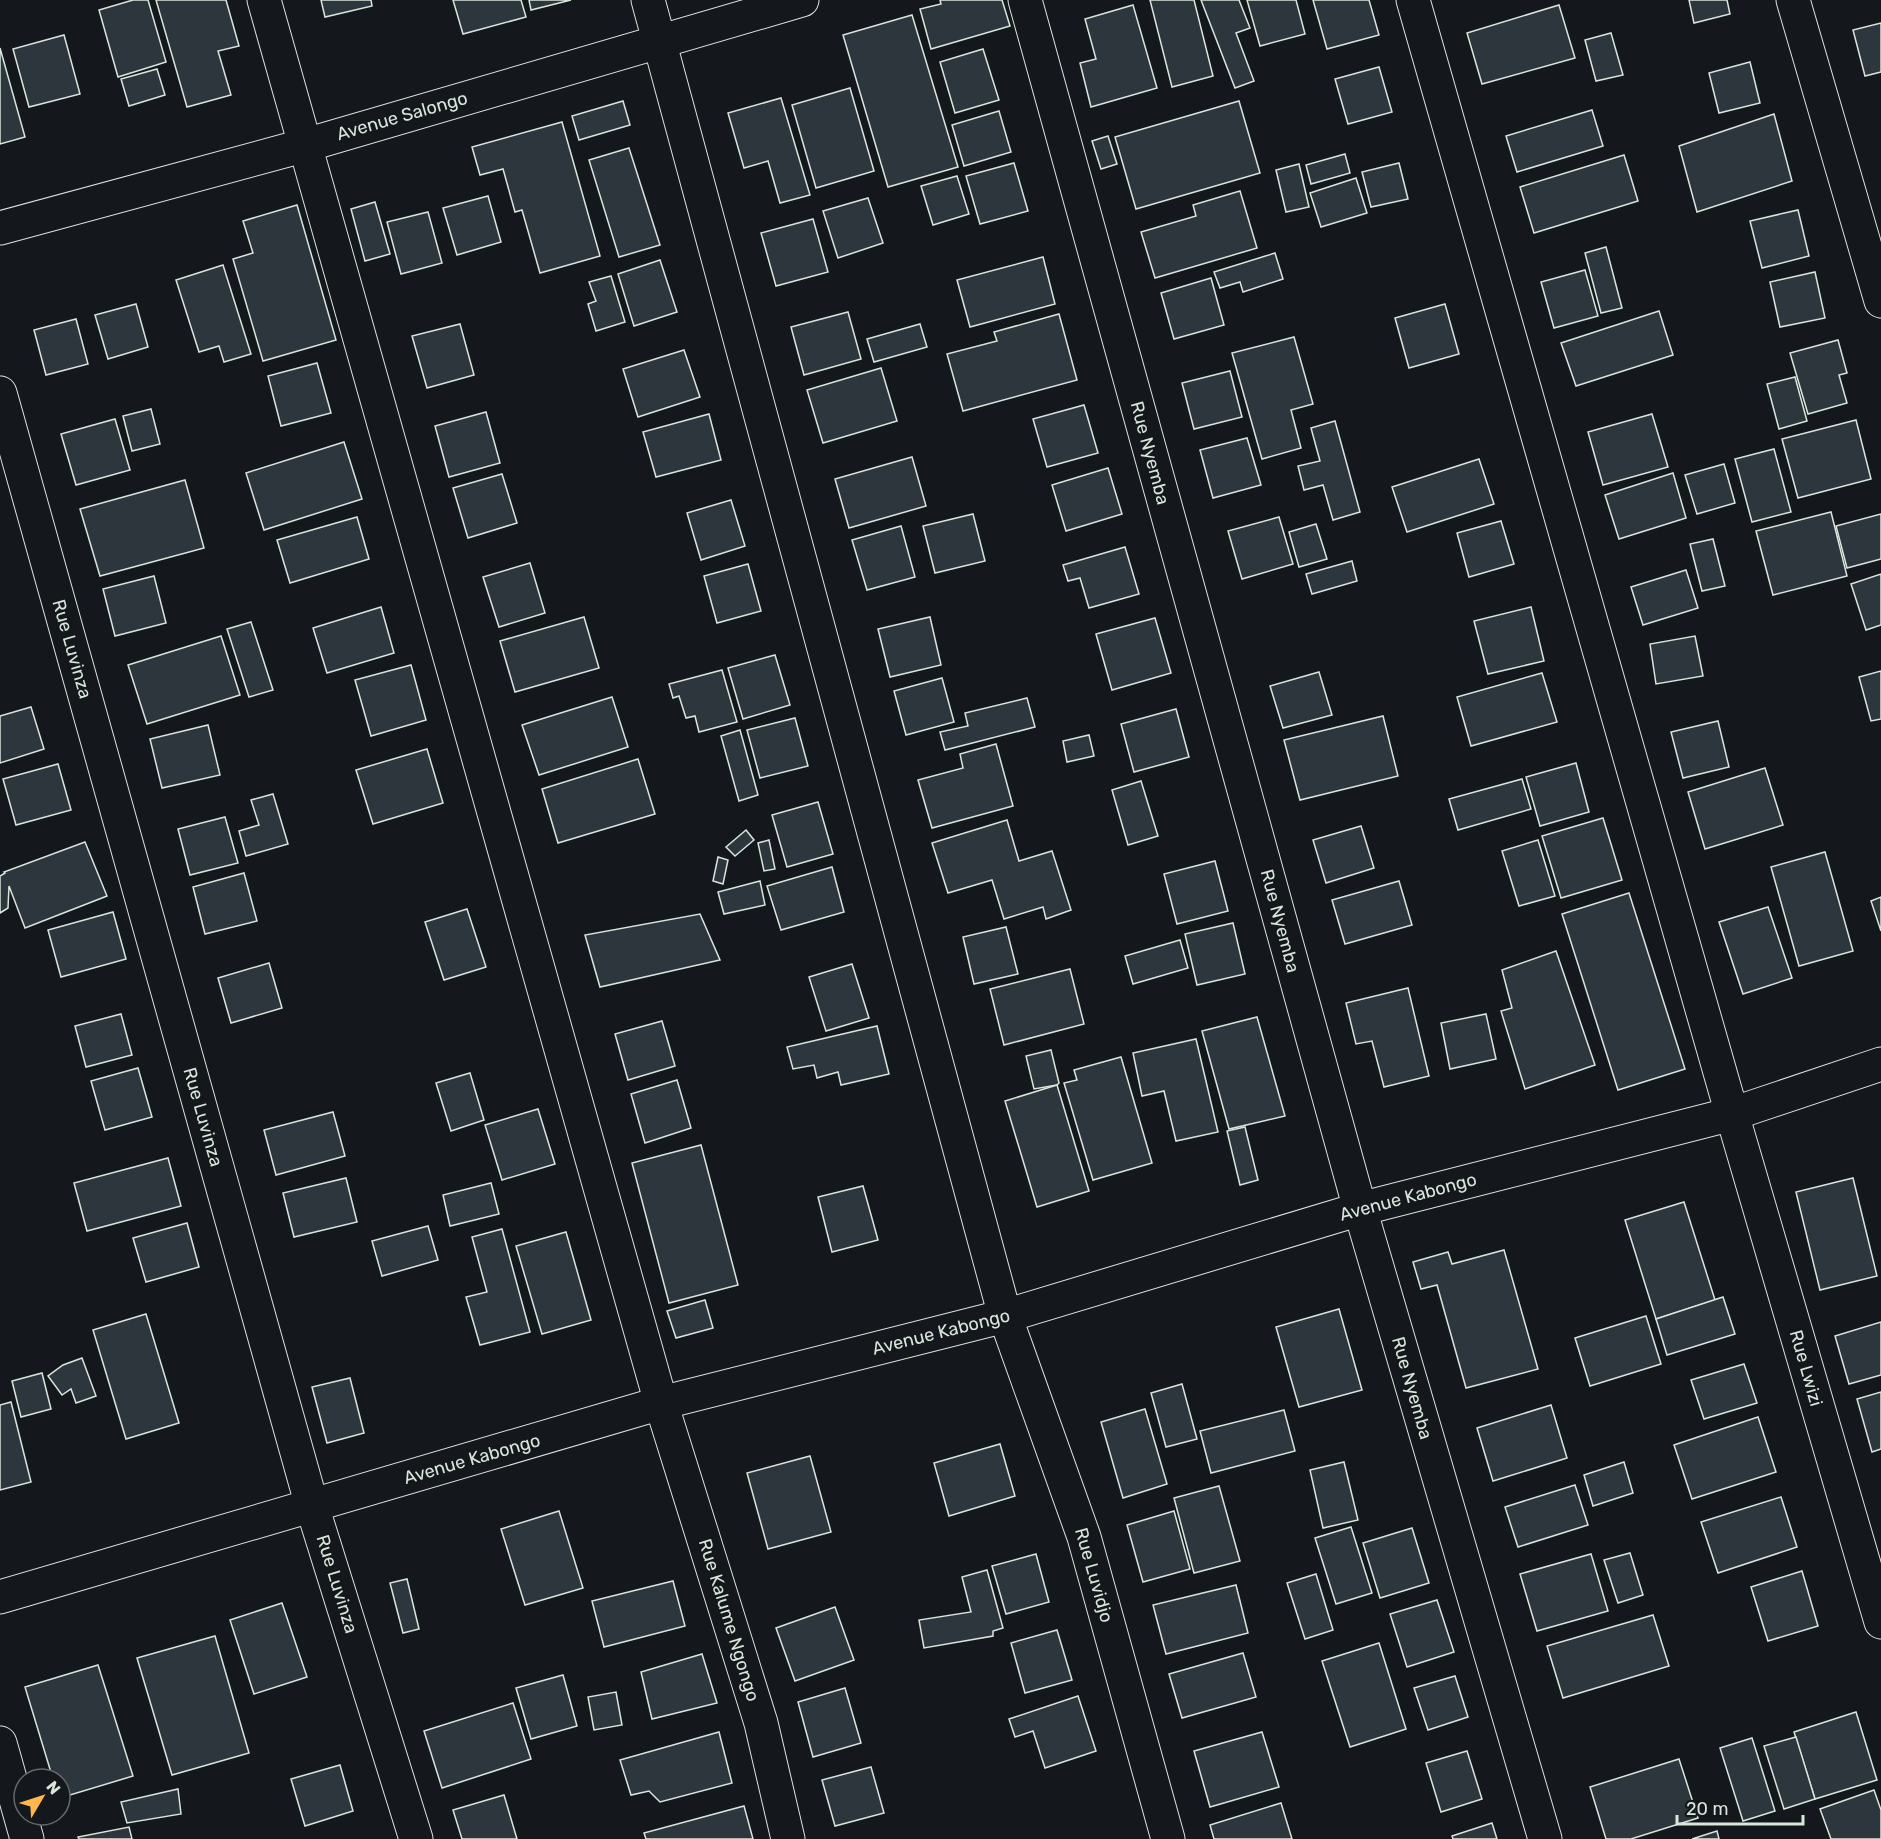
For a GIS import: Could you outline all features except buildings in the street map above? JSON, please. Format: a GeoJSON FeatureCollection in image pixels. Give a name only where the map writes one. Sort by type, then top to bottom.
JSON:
{"type":"FeatureCollection","features":[{"type":"Feature","properties":{"kind":"street","name":"Rue Kalume Ngongo"},"geometry":{"type":"LineString","coordinates":[[264,0],[662,1403],[761,1723],[788,1839]]}},
{"type":"Feature","properties":{"kind":"street","name":"Rue Luvidjo"},"geometry":{"type":"LineString","coordinates":[[648,0],[1005,1316],[1084,1537],[1168,1839]]}},
{"type":"Feature","properties":{"kind":"street","name":"Avenue Salongo"},"geometry":{"type":"LineString","coordinates":[[0,228],[306,145],[802,0]]}},
{"type":"Feature","properties":{"kind":"street","name":"Rue Nyemba"},"geometry":{"type":"LineString","coordinates":[[1025,0],[1359,1209],[1545,1839]]}},
{"type":"Feature","properties":{"kind":"street","name":"Rue Lwizi"},"geometry":{"type":"LineString","coordinates":[[1413,0],[1732,1114],[1881,1622]]}},
{"type":"Feature","properties":{"kind":"street"},"geometry":{"type":"LineString","coordinates":[[1794,0],[1881,301]]}},
{"type":"Feature","properties":{"kind":"street","name":"Rue Luvinza"},"geometry":{"type":"LineString","coordinates":[[0,393],[312,1506],[416,1839]]}},
{"type":"Feature","properties":{"kind":"street","name":"Avenue Kabongo"},"geometry":{"type":"LineString","coordinates":[[0,1597],[662,1403],[1005,1316],[1359,1209],[1732,1114],[1881,1064]]}},
{"type":"Feature","properties":{"kind":"street"},"geometry":{"type":"LineString","coordinates":[[0,1743],[27,1839]]}}]}
